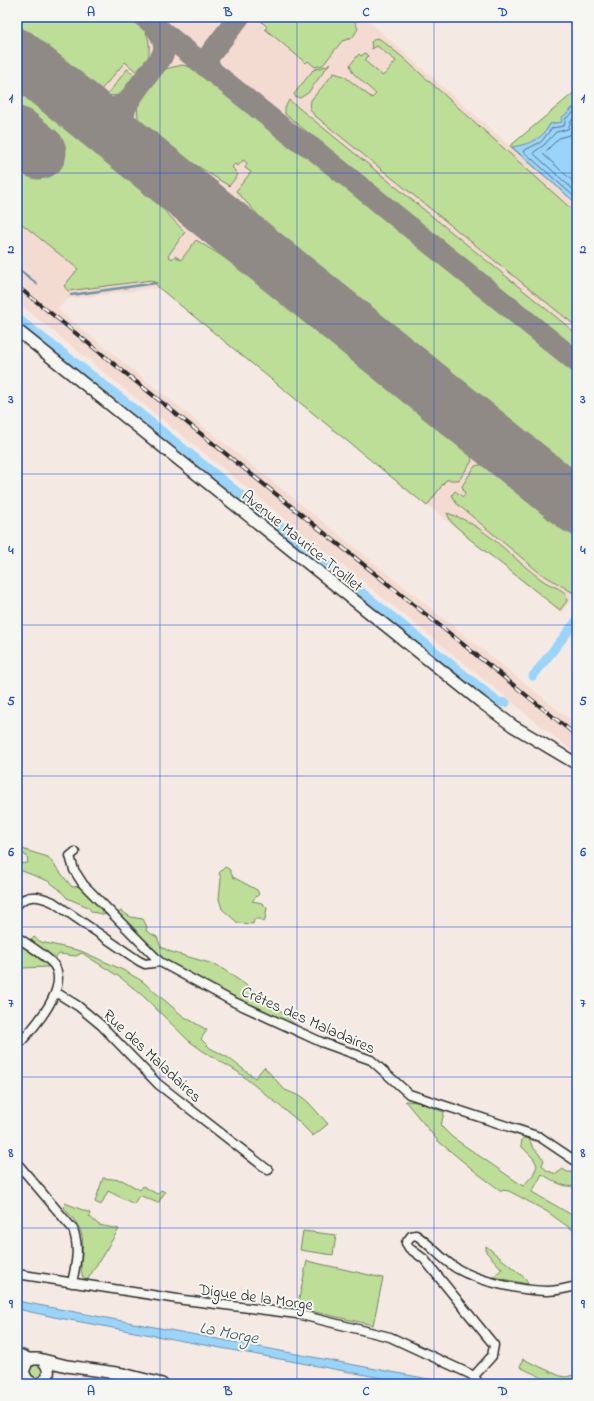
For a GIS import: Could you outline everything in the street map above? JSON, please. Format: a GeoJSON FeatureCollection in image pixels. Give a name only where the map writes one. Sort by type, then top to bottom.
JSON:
{"type":"FeatureCollection","features":[{"type":"Feature","properties":{"kind":"street","name":"Avenue Maurice-Troillet"},"geometry":{"type":"LineString","coordinates":[[17,330],[481,702],[513,726],[577,764]]}},
{"type":"Feature","properties":{"kind":"street","name":"Crêtes des Maladaires"},"geometry":{"type":"LineString","coordinates":[[75,852],[70,856],[74,870],[83,884],[160,962],[256,1012],[321,1042],[371,1060],[409,1094],[540,1137],[577,1162]]}},
{"type":"Feature","properties":{"kind":"street"},"geometry":{"type":"LineString","coordinates":[[17,905],[21,900],[32,896],[42,897],[53,902],[139,961],[145,964],[160,962]]}},
{"type":"Feature","properties":{"kind":"street"},"geometry":{"type":"LineString","coordinates":[[17,937],[53,964],[58,975],[56,993],[17,1046]]}},
{"type":"Feature","properties":{"kind":"street","name":"Rue des Maladaires"},"geometry":{"type":"LineString","coordinates":[[56,993],[78,1006],[101,1025],[158,1084],[268,1170]]}},
{"type":"Feature","properties":{"kind":"street"},"geometry":{"type":"LineString","coordinates":[[17,1163],[73,1229],[77,1239],[78,1250],[72,1283]]}},
{"type":"Feature","properties":{"kind":"street"},"geometry":{"type":"LineString","coordinates":[[476,1380],[492,1356],[494,1344],[424,1259],[409,1248],[406,1243],[411,1236],[416,1234],[455,1267],[470,1275],[517,1288],[548,1291],[577,1286]]}},
{"type":"Feature","properties":{"kind":"street","name":"Digue de la Morge"},"geometry":{"type":"LineString","coordinates":[[17,1274],[184,1300],[281,1311],[327,1321],[396,1340],[476,1380]]}},
{"type":"Feature","properties":{"kind":"street"},"geometry":{"type":"LineString","coordinates":[[17,1354],[31,1360]]}},
{"type":"Feature","properties":{"kind":"street"},"geometry":{"type":"LineString","coordinates":[[67,1366],[38,1382],[25,1378],[20,1366],[36,1358],[67,1366],[123,1374],[162,1384]]}},
{"type":"Feature","properties":{"kind":"street"},"geometry":{"type":"LineString","coordinates":[[38,1382],[48,1366],[43,1361]]}},
{"type":"Feature","properties":{"kind":"shaded area"},"geometry":{"type":"Polygon","coordinates":[[[17,17],[364,17],[577,205],[577,594],[561,613],[159,288],[69,299],[57,309],[577,725],[577,755],[17,302],[17,17]]]}},
{"type":"Feature","properties":{"kind":"green space"},"geometry":{"type":"Polygon","coordinates":[[[17,17],[135,17],[141,23],[148,36],[149,51],[146,66],[142,73],[138,73],[125,62],[100,91],[17,24],[17,17]]]}},
{"type":"Feature","properties":{"kind":"green space"},"geometry":{"type":"Polygon","coordinates":[[[257,17],[353,17],[358,29],[352,38],[342,41],[323,65],[315,67],[308,61],[306,63],[265,29],[267,27],[257,17]]]}},
{"type":"Feature","properties":{"kind":"green space"},"geometry":{"type":"Polygon","coordinates":[[[376,38],[380,39],[401,56],[577,214],[577,327],[314,115],[310,109],[311,100],[334,73],[344,76],[372,98],[376,94],[353,73],[350,65],[359,54],[361,56],[365,53],[368,56],[365,61],[383,76],[396,61],[377,46],[372,49],[371,42],[376,38]]]}},
{"type":"Feature","properties":{"kind":"green space"},"geometry":{"type":"Polygon","coordinates":[[[330,63],[308,93],[300,98],[295,96],[294,94],[313,70],[326,66],[330,63]]]}},
{"type":"Feature","properties":{"kind":"green space"},"geometry":{"type":"Polygon","coordinates":[[[182,65],[199,69],[577,374],[577,469],[568,468],[272,230],[236,191],[251,172],[245,168],[247,163],[243,160],[238,166],[235,164],[232,167],[238,175],[229,186],[177,153],[142,124],[138,118],[137,103],[139,96],[165,69],[182,65]]]}},
{"type":"Feature","properties":{"kind":"green space"},"geometry":{"type":"Polygon","coordinates":[[[127,69],[137,76],[138,79],[132,87],[121,94],[112,96],[107,95],[127,69]]]}},
{"type":"Feature","properties":{"kind":"green space"},"geometry":{"type":"Polygon","coordinates":[[[17,87],[144,190],[185,232],[168,256],[172,259],[175,256],[181,260],[196,240],[241,268],[463,447],[471,456],[472,461],[459,480],[446,480],[427,506],[159,288],[152,280],[68,291],[64,286],[78,269],[17,220],[17,87]]]}},
{"type":"Feature","properties":{"kind":"green space"},"geometry":{"type":"Polygon","coordinates":[[[577,90],[577,106],[571,109],[563,122],[550,124],[546,131],[577,204],[510,146],[577,90]]]}},
{"type":"Feature","properties":{"kind":"green space"},"geometry":{"type":"Polygon","coordinates":[[[289,100],[577,334],[577,350],[285,114],[285,108],[289,100]]]}},
{"type":"Feature","properties":{"kind":"green space"},"geometry":{"type":"Polygon","coordinates":[[[484,464],[577,539],[577,595],[540,573],[456,503],[452,495],[455,491],[463,497],[465,494],[462,486],[475,466],[484,464]]]}},
{"type":"Feature","properties":{"kind":"green space"},"geometry":{"type":"Polygon","coordinates":[[[447,513],[474,525],[545,582],[564,592],[566,594],[567,601],[560,610],[467,537],[451,522],[447,513]]]}},
{"type":"Feature","properties":{"kind":"green space"},"geometry":{"type":"Polygon","coordinates":[[[17,843],[25,850],[48,857],[72,887],[82,886],[110,913],[107,915],[92,912],[88,907],[67,898],[59,889],[48,881],[17,869],[17,864],[28,863],[27,856],[17,851],[17,843]]]}},
{"type":"Feature","properties":{"kind":"green space"},"geometry":{"type":"Polygon","coordinates":[[[225,867],[229,869],[233,877],[257,890],[259,894],[252,901],[262,903],[267,908],[264,922],[260,919],[254,919],[253,924],[238,923],[222,909],[219,899],[221,878],[219,873],[225,867]]]}},
{"type":"Feature","properties":{"kind":"green space"},"geometry":{"type":"Polygon","coordinates":[[[121,911],[131,917],[143,919],[147,927],[146,931],[157,937],[161,947],[171,952],[217,965],[272,1003],[303,1032],[162,961],[115,915],[121,911]]]}},
{"type":"Feature","properties":{"kind":"green space"},"geometry":{"type":"Polygon","coordinates":[[[34,937],[41,942],[81,951],[123,970],[142,981],[183,1016],[207,1030],[201,1039],[210,1048],[227,1057],[255,1078],[264,1067],[285,1090],[302,1097],[328,1124],[313,1136],[296,1119],[238,1072],[189,1041],[142,995],[121,978],[82,953],[76,956],[59,954],[54,960],[29,943],[34,937]]]}},
{"type":"Feature","properties":{"kind":"green space"},"geometry":{"type":"Polygon","coordinates":[[[17,946],[25,948],[48,967],[22,968],[17,965],[17,946]]]}},
{"type":"Feature","properties":{"kind":"green space"},"geometry":{"type":"Polygon","coordinates":[[[405,1101],[418,1102],[444,1112],[441,1126],[452,1137],[523,1186],[533,1175],[537,1166],[534,1159],[521,1146],[522,1139],[528,1136],[532,1146],[544,1160],[542,1165],[546,1170],[556,1174],[563,1169],[567,1172],[572,1172],[577,1176],[577,1185],[568,1186],[559,1184],[542,1174],[532,1192],[577,1218],[577,1233],[546,1211],[509,1191],[500,1190],[477,1173],[438,1141],[405,1101]]]}},
{"type":"Feature","properties":{"kind":"green space"},"geometry":{"type":"Polygon","coordinates":[[[103,1178],[122,1180],[140,1190],[143,1186],[157,1194],[161,1190],[165,1192],[158,1203],[139,1195],[134,1204],[108,1191],[101,1205],[95,1202],[103,1178]]]}},
{"type":"Feature","properties":{"kind":"green space"},"geometry":{"type":"Polygon","coordinates":[[[65,1203],[90,1213],[89,1216],[99,1225],[119,1229],[86,1282],[83,1277],[81,1266],[83,1242],[81,1232],[75,1221],[64,1208],[65,1203]]]}},
{"type":"Feature","properties":{"kind":"green space"},"geometry":{"type":"Polygon","coordinates":[[[303,1231],[336,1235],[333,1255],[300,1250],[303,1231]]]}},
{"type":"Feature","properties":{"kind":"green space"},"geometry":{"type":"Polygon","coordinates":[[[486,1246],[526,1279],[528,1284],[493,1277],[502,1269],[486,1252],[486,1246]]]}},
{"type":"Feature","properties":{"kind":"green space"},"geometry":{"type":"Polygon","coordinates":[[[307,1261],[383,1278],[373,1325],[297,1308],[307,1261]]]}},
{"type":"Feature","properties":{"kind":"green space"},"geometry":{"type":"Polygon","coordinates":[[[523,1359],[560,1376],[566,1377],[577,1374],[577,1384],[551,1384],[520,1367],[523,1359]]]}},
{"type":"Feature","properties":{"kind":"green space"},"geometry":{"type":"Polygon","coordinates":[[[33,1364],[39,1364],[43,1368],[43,1374],[39,1378],[33,1378],[29,1374],[29,1368],[33,1364]]]}},
{"type":"Feature","properties":{"kind":"water"},"geometry":{"type":"Polygon","coordinates":[[[577,106],[577,204],[512,147],[529,143],[539,138],[550,124],[562,122],[561,118],[577,106]]]}},
{"type":"Feature","properties":{"kind":"water","name":"La Morge"},"geometry":{"type":"Polygon","coordinates":[[[17,1301],[455,1384],[414,1384],[54,1317],[17,1309],[17,1301]]]}},
{"type":"Feature","properties":{"kind":"waterway"},"geometry":{"type":"LineString","coordinates":[[17,268],[37,284]]}},
{"type":"Feature","properties":{"kind":"waterway"},"geometry":{"type":"LineString","coordinates":[[71,295],[156,283]]}},
{"type":"Feature","properties":{"kind":"waterway"},"geometry":{"type":"LineString","coordinates":[[17,318],[107,387],[498,702],[506,703]]}},
{"type":"Feature","properties":{"kind":"waterway"},"geometry":{"type":"LineString","coordinates":[[533,676],[577,620]]}},
{"type":"Feature","properties":{"kind":"taxiway"},"geometry":{"type":"LineString","coordinates":[[144,17],[294,137],[312,148],[577,362]]}},
{"type":"Feature","properties":{"kind":"taxiway"},"geometry":{"type":"LineString","coordinates":[[212,71],[208,64],[208,57],[239,17]]}},
{"type":"Feature","properties":{"kind":"taxiway"},"geometry":{"type":"LineString","coordinates":[[133,149],[126,137],[123,127],[123,116],[131,97],[163,54],[164,42],[155,26]]}},
{"type":"Feature","properties":{"kind":"taxiway"},"geometry":{"type":"LineString","coordinates":[[78,104],[91,109],[103,110],[116,108],[128,101]]}},
{"type":"Feature","properties":{"kind":"taxiway"},"geometry":{"type":"LineString","coordinates":[[549,485],[559,491],[577,494]]}},
{"type":"Feature","properties":{"kind":"runway"},"geometry":{"type":"LineString","coordinates":[[17,56],[577,507]]}},
{"type":"Feature","properties":{"kind":"runway"},"geometry":{"type":"LineString","coordinates":[[17,134],[39,152]]}},
{"type":"Feature","properties":{"kind":"railway"},"geometry":{"type":"LineString","coordinates":[[17,286],[577,736]]}}]}
